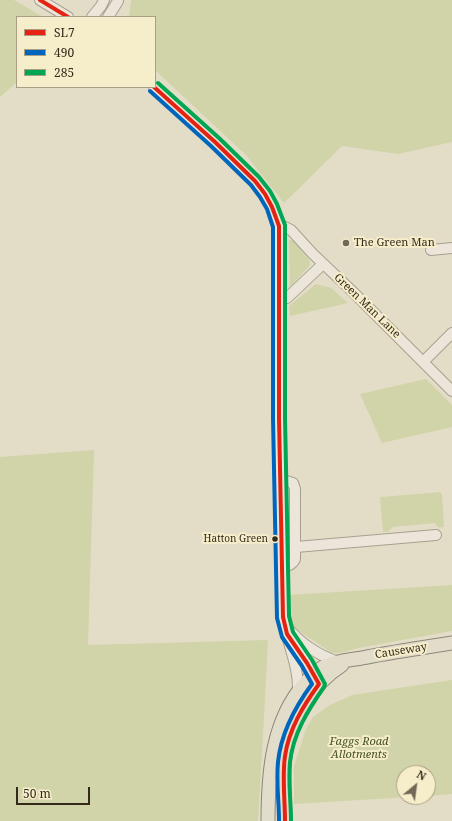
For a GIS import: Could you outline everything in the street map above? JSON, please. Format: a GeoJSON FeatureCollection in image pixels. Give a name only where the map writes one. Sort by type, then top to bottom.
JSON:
{"type":"FeatureCollection","features":[{"type":"Feature","properties":{"kind":"main road","name":"Causeway"},"geometry":{"type":"LineString","coordinates":[[268,821],[271,762],[283,718],[298,691],[316,679],[333,671],[344,661],[452,643]]}},
{"type":"Feature","properties":{"kind":"main road"},"geometry":{"type":"LineString","coordinates":[[285,821],[284,768],[288,742],[294,724],[311,695],[316,679]]}},
{"type":"Feature","properties":{"kind":"street"},"geometry":{"type":"LineString","coordinates":[[40,0],[66,16]]}},
{"type":"Feature","properties":{"kind":"street"},"geometry":{"type":"LineString","coordinates":[[93,16],[104,0]]}},
{"type":"Feature","properties":{"kind":"street"},"geometry":{"type":"LineString","coordinates":[[109,16],[118,0]]}},
{"type":"Feature","properties":{"kind":"street"},"geometry":{"type":"LineString","coordinates":[[118,0],[118,16]]}},
{"type":"Feature","properties":{"kind":"street"},"geometry":{"type":"LineString","coordinates":[[155,88],[215,142],[255,182],[265,194],[272,207],[279,226],[279,418],[284,622],[298,679],[298,691]]}},
{"type":"Feature","properties":{"kind":"street","name":"Green Man Lane"},"geometry":{"type":"LineString","coordinates":[[279,226],[291,230],[312,253],[452,391]]}},
{"type":"Feature","properties":{"kind":"street"},"geometry":{"type":"LineString","coordinates":[[431,250],[452,248]]}},
{"type":"Feature","properties":{"kind":"street"},"geometry":{"type":"LineString","coordinates":[[279,299],[287,298],[323,264]]}},
{"type":"Feature","properties":{"kind":"street"},"geometry":{"type":"LineString","coordinates":[[423,362],[452,334]]}},
{"type":"Feature","properties":{"kind":"street"},"geometry":{"type":"LineString","coordinates":[[280,479],[292,483],[295,489],[295,559],[293,563],[282,567]]}},
{"type":"Feature","properties":{"kind":"street"},"geometry":{"type":"LineString","coordinates":[[296,547],[436,535]]}},
{"type":"Feature","properties":{"kind":"street"},"geometry":{"type":"LineString","coordinates":[[284,622],[293,634],[322,655],[344,661]]}},
{"type":"Feature","properties":{"kind":"street"},"geometry":{"type":"LineString","coordinates":[[287,634],[316,679]]}},
{"type":"Feature","properties":{"kind":"green space"},"geometry":{"type":"Polygon","coordinates":[[[0,0],[14,0],[41,16],[16,16],[16,83],[0,97],[0,0]]]}},
{"type":"Feature","properties":{"kind":"green space"},"geometry":{"type":"Polygon","coordinates":[[[131,0],[452,0],[452,142],[398,154],[342,146],[284,203],[246,155],[156,71],[156,16],[129,16],[131,0]]]}},
{"type":"Feature","properties":{"kind":"green space"},"geometry":{"type":"Polygon","coordinates":[[[289,240],[293,240],[310,261],[310,265],[290,287],[289,240]]]}},
{"type":"Feature","properties":{"kind":"green space"},"geometry":{"type":"Polygon","coordinates":[[[316,284],[331,288],[348,303],[290,316],[289,306],[316,284]]]}},
{"type":"Feature","properties":{"kind":"green space"},"geometry":{"type":"Polygon","coordinates":[[[426,379],[452,405],[452,427],[382,443],[360,394],[426,379]]]}},
{"type":"Feature","properties":{"kind":"green space"},"geometry":{"type":"Polygon","coordinates":[[[94,450],[88,645],[268,640],[258,821],[0,821],[0,457],[94,450]]]}},
{"type":"Feature","properties":{"kind":"green space"},"geometry":{"type":"Polygon","coordinates":[[[440,492],[442,494],[444,527],[439,528],[435,523],[393,527],[388,532],[383,532],[380,498],[440,492]]]}},
{"type":"Feature","properties":{"kind":"green space"},"geometry":{"type":"Polygon","coordinates":[[[452,585],[452,631],[358,648],[340,653],[332,653],[296,629],[288,618],[288,595],[452,585]]]}},
{"type":"Feature","properties":{"kind":"green space","name":"Faggs Road Allotments"},"geometry":{"type":"Polygon","coordinates":[[[452,680],[452,794],[436,795],[436,765],[396,765],[396,798],[294,804],[294,766],[306,729],[313,717],[328,706],[352,695],[452,680]]]}},
{"type":"Feature","properties":{"kind":"transit line","name":"SL7"},"geometry":{"type":"LineString","coordinates":[[40,0],[66,16]]}},
{"type":"Feature","properties":{"kind":"transit line","name":"285"},"geometry":{"type":"LineString","coordinates":[[158,83],[219,138],[259,177],[270,191],[285,225],[285,418],[289,616],[293,632],[312,660],[325,684],[312,704],[294,742],[289,777],[291,821]]}},
{"type":"Feature","properties":{"kind":"transit line","name":"SL7"},"geometry":{"type":"LineString","coordinates":[[155,88],[215,142],[255,181],[265,194],[272,207],[279,226],[279,418],[283,617],[287,634],[307,663],[319,684],[293,727],[287,746],[284,772],[285,821]]}},
{"type":"Feature","properties":{"kind":"transit line","name":"490"},"geometry":{"type":"LineString","coordinates":[[150,91],[211,146],[251,185],[267,209],[273,227],[273,418],[277,618],[282,637],[302,666],[312,684],[295,711],[282,741],[277,777],[279,821]]}},
{"type":"Feature","properties":{"kind":"place","name":"The Green Man"},"geometry":{"type":"Point","coordinates":[346,243]}},
{"type":"Feature","properties":{"kind":"place","name":"Hatton Green"},"geometry":{"type":"Point","coordinates":[275,539]}}]}
